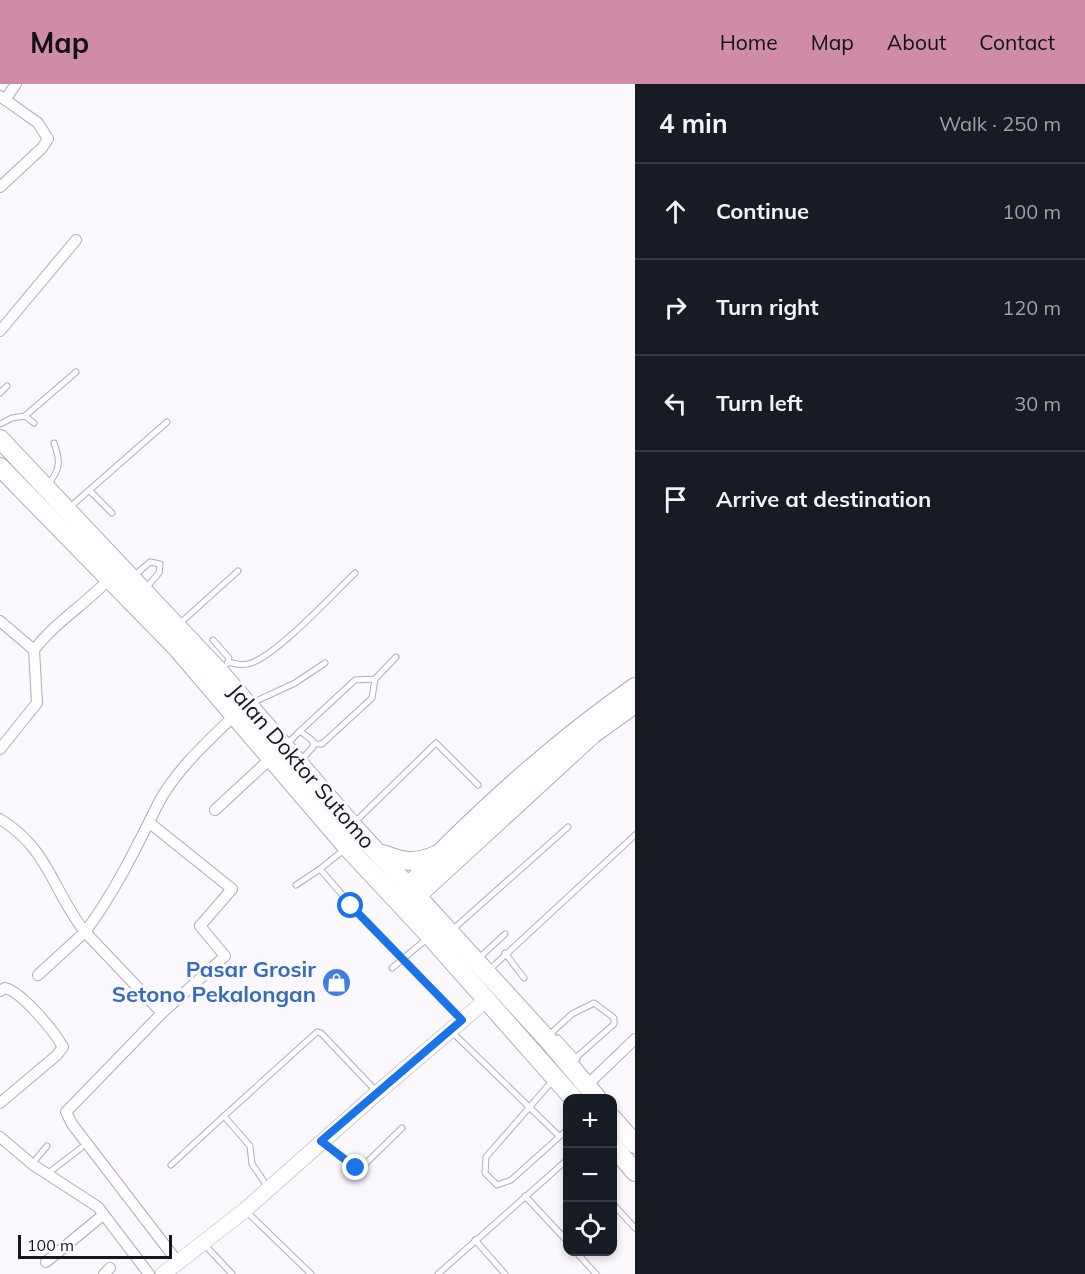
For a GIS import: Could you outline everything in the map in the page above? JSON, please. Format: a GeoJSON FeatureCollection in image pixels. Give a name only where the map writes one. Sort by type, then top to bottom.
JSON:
{"type":"FeatureCollection","features":[{"type":"Feature","properties":{"kind":"highway","name":"Jalan Doktor Sutomo"},"geometry":{"type":"LineString","coordinates":[[0,439],[68,509],[128,587],[177,626],[216,670],[241,711],[277,753],[347,848],[407,897],[481,966],[573,1061],[592,1092]]}},
{"type":"Feature","properties":{"kind":"highway","name":"Jalan Doktor Sutomo"},"geometry":{"type":"LineString","coordinates":[[0,467],[216,670]]}},
{"type":"Feature","properties":{"kind":"highway"},"geometry":{"type":"LineString","coordinates":[[407,897],[583,724],[635,687]]}},
{"type":"Feature","properties":{"kind":"highway"},"geometry":{"type":"LineString","coordinates":[[378,853],[403,862],[446,858],[592,734],[635,704]]}},
{"type":"Feature","properties":{"kind":"highway","name":"Jalan Doktor Sutomo"},"geometry":{"type":"LineString","coordinates":[[277,753],[298,763],[378,853],[407,897]]}},
{"type":"Feature","properties":{"kind":"highway"},"geometry":{"type":"LineString","coordinates":[[440,930],[436,901],[446,858]]}},
{"type":"Feature","properties":{"kind":"highway","name":"Jalan Doktor Sutomo"},"geometry":{"type":"LineString","coordinates":[[440,930],[486,1000],[569,1094]]}},
{"type":"Feature","properties":{"kind":"highway"},"geometry":{"type":"LineString","coordinates":[[617,1124],[635,1144]]}},
{"type":"Feature","properties":{"kind":"highway"},"geometry":{"type":"LineString","coordinates":[[615,1148],[635,1172]]}},
{"type":"Feature","properties":{"kind":"street"},"geometry":{"type":"LineString","coordinates":[[0,187],[42,148],[48,139],[38,123],[2,98],[16,84]]}},
{"type":"Feature","properties":{"kind":"street"},"geometry":{"type":"LineString","coordinates":[[0,331],[76,240]]}},
{"type":"Feature","properties":{"kind":"street"},"geometry":{"type":"LineString","coordinates":[[0,749],[37,703],[34,650],[51,630],[79,609],[128,587]]}},
{"type":"Feature","properties":{"kind":"street"},"geometry":{"type":"LineString","coordinates":[[2,626],[34,650]]}},
{"type":"Feature","properties":{"kind":"street"},"geometry":{"type":"LineString","coordinates":[[38,975],[85,932],[105,906],[151,824],[159,803],[175,780],[241,711]]}},
{"type":"Feature","properties":{"kind":"street"},"geometry":{"type":"LineString","coordinates":[[215,810],[277,753]]}},
{"type":"Feature","properties":{"kind":"street"},"geometry":{"type":"LineString","coordinates":[[0,819],[25,836],[36,848],[85,932],[162,1013]]}},
{"type":"Feature","properties":{"kind":"street"},"geometry":{"type":"LineString","coordinates":[[151,824],[232,889],[200,926],[225,956],[162,1013],[66,1112],[72,1124],[177,1261]]}},
{"type":"Feature","properties":{"kind":"street"},"geometry":{"type":"LineString","coordinates":[[0,991],[5,988],[15,994],[51,1029],[63,1047],[57,1055],[0,1103]]}},
{"type":"Feature","properties":{"kind":"street"},"geometry":{"type":"LineString","coordinates":[[163,1274],[244,1210],[486,1000]]}},
{"type":"Feature","properties":{"kind":"street"},"geometry":{"type":"LineString","coordinates":[[592,1092],[635,1038]]}},
{"type":"Feature","properties":{"kind":"street"},"geometry":{"type":"LineString","coordinates":[[0,1137],[4,1150],[32,1164],[98,1207],[149,1274]]}},
{"type":"Feature","properties":{"kind":"street"},"geometry":{"type":"LineString","coordinates":[[46,1262],[103,1215]]}},
{"type":"Feature","properties":{"kind":"lane"},"geometry":{"type":"LineString","coordinates":[[0,424],[12,418],[25,416],[76,372]]}},
{"type":"Feature","properties":{"kind":"lane"},"geometry":{"type":"LineString","coordinates":[[0,393],[7,386]]}},
{"type":"Feature","properties":{"kind":"lane"},"geometry":{"type":"LineString","coordinates":[[25,416],[34,423]]}},
{"type":"Feature","properties":{"kind":"lane"},"geometry":{"type":"LineString","coordinates":[[68,509],[167,422]]}},
{"type":"Feature","properties":{"kind":"lane"},"geometry":{"type":"LineString","coordinates":[[35,502],[59,470],[60,460],[54,443]]}},
{"type":"Feature","properties":{"kind":"lane"},"geometry":{"type":"LineString","coordinates":[[90,491],[112,513]]}},
{"type":"Feature","properties":{"kind":"lane"},"geometry":{"type":"LineString","coordinates":[[150,562],[160,564],[159,573],[128,587],[150,562]]}},
{"type":"Feature","properties":{"kind":"lane"},"geometry":{"type":"LineString","coordinates":[[177,626],[238,571]]}},
{"type":"Feature","properties":{"kind":"lane"},"geometry":{"type":"LineString","coordinates":[[216,670],[257,660],[287,638],[355,573]]}},
{"type":"Feature","properties":{"kind":"lane"},"geometry":{"type":"LineString","coordinates":[[213,640],[229,658],[216,670]]}},
{"type":"Feature","properties":{"kind":"lane"},"geometry":{"type":"LineString","coordinates":[[300,731],[314,744],[322,744],[372,698],[375,679],[396,657]]}},
{"type":"Feature","properties":{"kind":"lane"},"geometry":{"type":"LineString","coordinates":[[241,711],[295,683],[325,663]]}},
{"type":"Feature","properties":{"kind":"lane"},"geometry":{"type":"LineString","coordinates":[[277,753],[355,680],[375,679]]}},
{"type":"Feature","properties":{"kind":"lane"},"geometry":{"type":"LineString","coordinates":[[352,825],[436,743],[478,785]]}},
{"type":"Feature","properties":{"kind":"lane"},"geometry":{"type":"LineString","coordinates":[[298,763],[314,744]]}},
{"type":"Feature","properties":{"kind":"lane"},"geometry":{"type":"LineString","coordinates":[[392,968],[568,827]]}},
{"type":"Feature","properties":{"kind":"lane"},"geometry":{"type":"LineString","coordinates":[[481,966],[505,953],[635,835]]}},
{"type":"Feature","properties":{"kind":"lane"},"geometry":{"type":"LineString","coordinates":[[296,885],[347,848]]}},
{"type":"Feature","properties":{"kind":"lane"},"geometry":{"type":"LineString","coordinates":[[320,869],[351,906],[403,958],[456,1025],[559,1136]]}},
{"type":"Feature","properties":{"kind":"lane"},"geometry":{"type":"LineString","coordinates":[[481,966],[505,934]]}},
{"type":"Feature","properties":{"kind":"lane"},"geometry":{"type":"LineString","coordinates":[[505,953],[524,978]]}},
{"type":"Feature","properties":{"kind":"lane"},"geometry":{"type":"LineString","coordinates":[[549,1035],[572,1014],[594,1003],[614,1018],[614,1024],[573,1061]]}},
{"type":"Feature","properties":{"kind":"lane"},"geometry":{"type":"LineString","coordinates":[[171,1165],[317,1032],[377,1093]]}},
{"type":"Feature","properties":{"kind":"lane"},"geometry":{"type":"LineString","coordinates":[[555,1078],[486,1157],[485,1173],[497,1185],[511,1180],[563,1132]]}},
{"type":"Feature","properties":{"kind":"lane"},"geometry":{"type":"LineString","coordinates":[[224,1116],[250,1146],[252,1164],[268,1187]]}},
{"type":"Feature","properties":{"kind":"lane"},"geometry":{"type":"LineString","coordinates":[[321,1141],[350,1164],[362,1167],[402,1128]]}},
{"type":"Feature","properties":{"kind":"lane"},"geometry":{"type":"LineString","coordinates":[[32,1164],[47,1146]]}},
{"type":"Feature","properties":{"kind":"lane"},"geometry":{"type":"LineString","coordinates":[[48,1174],[81,1148]]}},
{"type":"Feature","properties":{"kind":"lane"},"geometry":{"type":"LineString","coordinates":[[438,1274],[563,1163]]}},
{"type":"Feature","properties":{"kind":"lane"},"geometry":{"type":"LineString","coordinates":[[525,1196],[563,1238]]}},
{"type":"Feature","properties":{"kind":"lane"},"geometry":{"type":"LineString","coordinates":[[617,1208],[635,1228]]}},
{"type":"Feature","properties":{"kind":"lane"},"geometry":{"type":"LineString","coordinates":[[244,1210],[311,1274]]}},
{"type":"Feature","properties":{"kind":"lane"},"geometry":{"type":"LineString","coordinates":[[475,1240],[505,1274]]}},
{"type":"Feature","properties":{"kind":"lane"},"geometry":{"type":"LineString","coordinates":[[203,1242],[232,1274]]}},
{"type":"Feature","properties":{"kind":"lane"},"geometry":{"type":"LineString","coordinates":[[580,1256],[596,1274]]}},
{"type":"Feature","properties":{"kind":"place","name":"Pasar Grosir Setono Pekalongan"},"geometry":{"type":"Point","coordinates":[337,982]}},
{"type":"Feature","properties":{"kind":"route"},"geometry":{"type":"LineString","coordinates":[[351,906],[462,1020],[321,1141],[356,1168]]}}]}
